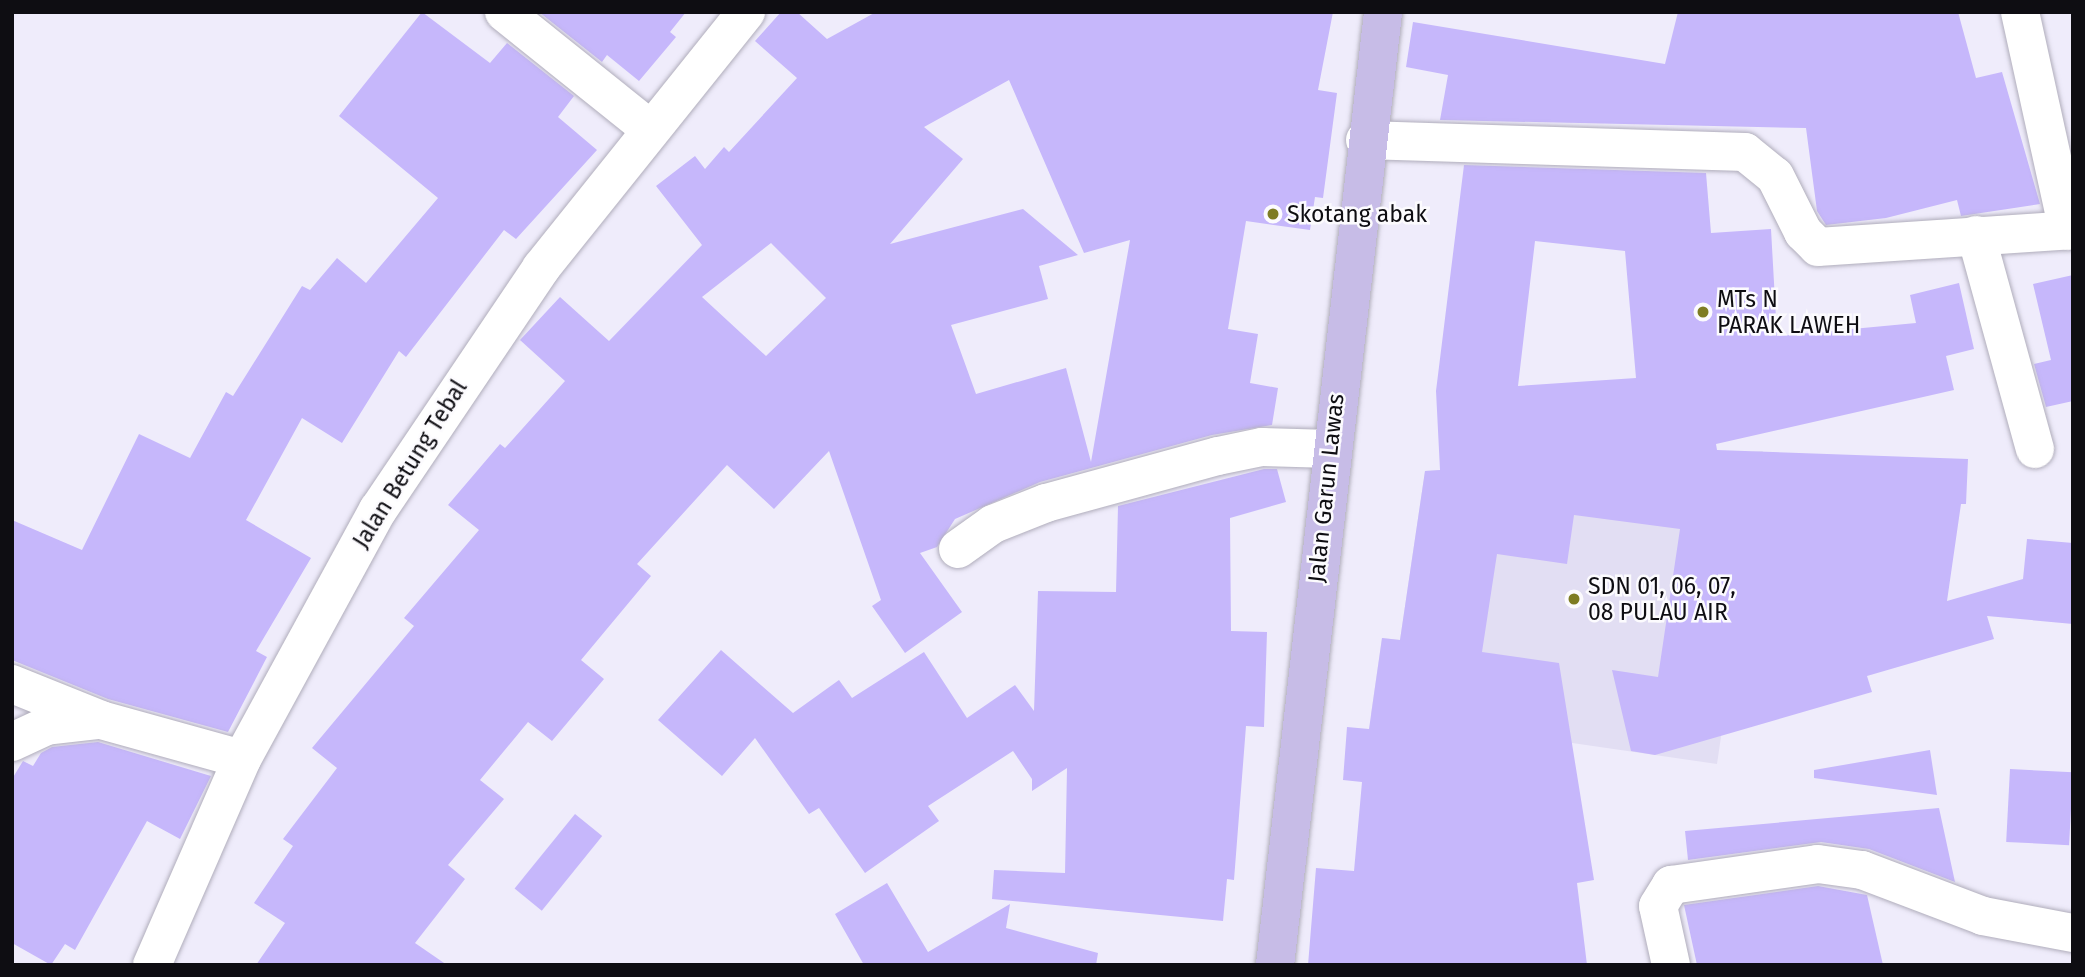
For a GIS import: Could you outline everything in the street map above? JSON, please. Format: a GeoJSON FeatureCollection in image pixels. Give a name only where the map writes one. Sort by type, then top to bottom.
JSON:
{"type":"FeatureCollection","features":[{"type":"Feature","properties":{"kind":"main road","name":"Jalan Garun Lawas"},"geometry":{"type":"LineString","coordinates":[[1275,965],[1365,140],[1383,12]]}},
{"type":"Feature","properties":{"kind":"street","name":"Jalan Betung Tebal"},"geometry":{"type":"LineString","coordinates":[[152,965],[242,759],[378,510],[466,372],[650,129],[746,12]]}},
{"type":"Feature","properties":{"kind":"street"},"geometry":{"type":"LineString","coordinates":[[1365,140],[1732,149],[1765,164],[1803,232],[1818,247],[2070,230],[2020,12]]}},
{"type":"Feature","properties":{"kind":"street"},"geometry":{"type":"LineString","coordinates":[[506,13],[650,129]]}},
{"type":"Feature","properties":{"kind":"street"},"geometry":{"type":"LineString","coordinates":[[1976,235],[2035,449]]}},
{"type":"Feature","properties":{"kind":"street"},"geometry":{"type":"LineString","coordinates":[[958,549],[1020,512],[1193,463],[1262,447],[1331,449]]}},
{"type":"Feature","properties":{"kind":"street"},"geometry":{"type":"LineString","coordinates":[[12,684],[101,720],[242,759]]}},
{"type":"Feature","properties":{"kind":"street"},"geometry":{"type":"LineString","coordinates":[[12,742],[46,726],[101,720]]}},
{"type":"Feature","properties":{"kind":"street"},"geometry":{"type":"LineString","coordinates":[[1671,965],[1658,906],[1671,885],[1818,863],[1862,870],[1983,916],[2073,933]]}},
{"type":"Feature","properties":{"kind":"shaded area","name":"SDN 01, 06, 07, 08 PULAU AIR"},"geometry":{"type":"Polygon","coordinates":[[[1763,451],[1717,764],[1371,714],[1382,638],[1400,640],[1425,471],[1763,451]]]}},
{"type":"Feature","properties":{"kind":"building"},"geometry":{"type":"Polygon","coordinates":[[[422,12],[490,63],[507,43],[574,96],[558,117],[597,150],[516,239],[504,230],[406,357],[399,351],[342,443],[302,418],[246,520],[311,558],[256,651],[267,657],[228,732],[108,699],[12,660],[12,520],[82,550],[139,434],[190,458],[226,392],[233,396],[302,286],[310,290],[337,258],[366,283],[438,198],[339,116],[422,12]]]}},
{"type":"Feature","properties":{"kind":"building"},"geometry":{"type":"Polygon","coordinates":[[[539,12],[686,12],[670,32],[676,37],[639,81],[607,55],[602,62],[539,12]]]}},
{"type":"Feature","properties":{"kind":"building"},"geometry":{"type":"Polygon","coordinates":[[[781,12],[797,12],[827,39],[876,12],[1333,12],[1318,90],[1337,93],[1323,198],[1315,197],[1310,230],[1246,221],[1228,329],[1258,334],[1250,383],[1278,388],[1272,425],[1212,435],[1040,482],[955,519],[937,547],[920,553],[962,612],[905,653],[872,606],[881,600],[829,451],[774,509],[727,465],[637,564],[651,576],[581,660],[604,679],[552,741],[528,722],[480,780],[504,799],[448,865],[465,879],[415,943],[447,965],[256,965],[285,923],[254,903],[293,846],[283,839],[337,768],[312,748],[414,626],[404,618],[479,530],[448,505],[500,444],[505,448],[565,381],[520,340],[560,297],[609,341],[702,245],[656,186],[695,156],[705,169],[724,147],[729,152],[797,78],[755,41],[781,12]],[[1009,80],[924,127],[963,159],[890,244],[1023,209],[1078,255],[1039,266],[1048,299],[951,325],[976,394],[1066,368],[1091,462],[1130,240],[1084,253],[1009,80]],[[771,243],[702,297],[766,356],[826,298],[771,243]]]}},
{"type":"Feature","properties":{"kind":"building"},"geometry":{"type":"Polygon","coordinates":[[[1678,12],[1958,12],[1976,78],[2002,72],[2040,204],[1961,216],[1957,200],[1886,218],[1826,225],[1817,211],[1806,128],[1440,120],[1448,75],[1406,67],[1413,22],[1665,64],[1678,12]]]}},
{"type":"Feature","properties":{"kind":"building"},"geometry":{"type":"Polygon","coordinates":[[[1464,165],[1706,173],[1711,233],[1771,229],[1777,336],[1916,323],[1910,295],[1959,283],[1974,349],[1946,356],[1954,390],[1716,444],[1717,450],[1968,459],[1966,504],[1961,504],[1947,601],[2023,579],[2027,539],[2073,543],[2073,624],[1987,616],[1994,639],[1867,676],[1872,692],[1655,755],[1631,751],[1612,670],[1658,677],[1680,529],[1574,515],[1567,564],[1497,554],[1482,652],[1559,663],[1594,880],[1577,883],[1587,965],[1308,965],[1316,868],[1354,871],[1362,782],[1343,780],[1347,727],[1369,729],[1382,638],[1400,640],[1425,471],[1440,470],[1436,391],[1464,165]],[[1535,241],[1518,386],[1636,378],[1625,251],[1535,241]]]}},
{"type":"Feature","properties":{"kind":"building"},"geometry":{"type":"Polygon","coordinates":[[[2073,275],[2073,401],[2046,407],[2034,364],[2051,360],[2033,284],[2073,275]]]}},
{"type":"Feature","properties":{"kind":"building"},"geometry":{"type":"Polygon","coordinates":[[[1264,469],[1277,469],[1286,502],[1230,518],[1231,631],[1267,632],[1264,727],[1246,726],[1234,880],[1227,879],[1223,921],[992,899],[994,870],[1065,873],[1067,768],[1032,791],[1032,779],[1013,751],[928,806],[939,821],[865,873],[819,808],[809,814],[755,738],[722,776],[658,720],[721,650],[793,713],[839,680],[852,698],[924,652],[967,718],[1015,685],[1034,711],[1038,591],[1116,592],[1118,506],[1264,469]]]}},
{"type":"Feature","properties":{"kind":"building"},"geometry":{"type":"Polygon","coordinates":[[[98,742],[211,776],[180,839],[147,821],[75,950],[65,944],[51,965],[12,943],[12,779],[23,761],[33,766],[41,753],[52,747],[98,742]]]}},
{"type":"Feature","properties":{"kind":"building"},"geometry":{"type":"Polygon","coordinates":[[[1930,750],[1937,795],[1814,778],[1814,770],[1930,750]]]}},
{"type":"Feature","properties":{"kind":"building"},"geometry":{"type":"Polygon","coordinates":[[[2010,769],[2073,772],[2069,845],[2006,842],[2010,769]]]}},
{"type":"Feature","properties":{"kind":"building"},"geometry":{"type":"Polygon","coordinates":[[[1939,808],[1955,882],[1869,849],[1821,842],[1688,860],[1685,831],[1939,808]]]}},
{"type":"Feature","properties":{"kind":"building"},"geometry":{"type":"Polygon","coordinates":[[[575,814],[602,836],[542,911],[515,889],[575,814]]]}},
{"type":"Feature","properties":{"kind":"building"},"geometry":{"type":"Polygon","coordinates":[[[887,883],[928,952],[1010,904],[1006,928],[1098,953],[1096,965],[864,965],[835,914],[887,883]]]}},
{"type":"Feature","properties":{"kind":"building"},"geometry":{"type":"Polygon","coordinates":[[[1818,886],[1867,895],[1883,965],[1697,965],[1684,905],[1818,886]]]}},
{"type":"Feature","properties":{"kind":"place","name":"Skotang abak"},"geometry":{"type":"Point","coordinates":[1273,214]}},
{"type":"Feature","properties":{"kind":"place","name":"MTs N PARAK LAWEH"},"geometry":{"type":"Point","coordinates":[1703,312]}},
{"type":"Feature","properties":{"kind":"place","name":"SDN 01, 06, 07, 08 PULAU AIR"},"geometry":{"type":"Point","coordinates":[1574,599]}}]}
